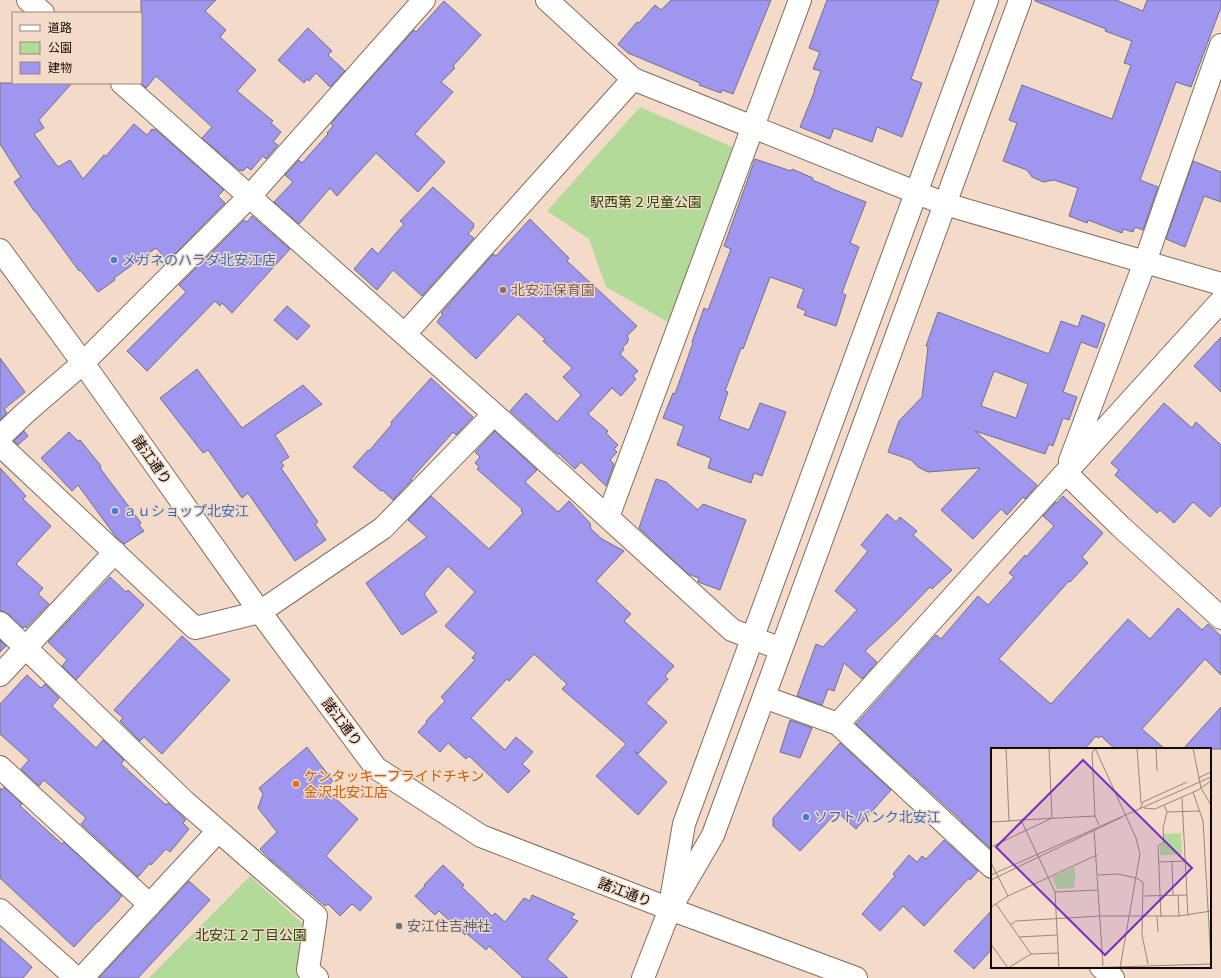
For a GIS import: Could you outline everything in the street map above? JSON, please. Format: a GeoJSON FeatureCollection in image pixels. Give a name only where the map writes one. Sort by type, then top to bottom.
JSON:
{"type":"FeatureCollection","features":[{"type":"Feature","properties":{"kind":"street"},"geometry":{"type":"LineString","coordinates":[[28,0],[42,12]]}},
{"type":"Feature","properties":{"kind":"street"},"geometry":{"type":"LineString","coordinates":[[0,437],[83,363],[250,196],[424,0]]}},
{"type":"Feature","properties":{"kind":"street"},"geometry":{"type":"LineString","coordinates":[[547,0],[633,80],[945,204],[1221,284]]}},
{"type":"Feature","properties":{"kind":"street"},"geometry":{"type":"LineString","coordinates":[[608,517],[800,0]]}},
{"type":"Feature","properties":{"kind":"street"},"geometry":{"type":"LineString","coordinates":[[670,909],[684,824],[987,0]]}},
{"type":"Feature","properties":{"kind":"street"},"geometry":{"type":"LineString","coordinates":[[643,978],[670,909],[713,835],[1020,0]]}},
{"type":"Feature","properties":{"kind":"street"},"geometry":{"type":"LineString","coordinates":[[1066,473],[1145,262],[1221,45]]}},
{"type":"Feature","properties":{"kind":"street"},"geometry":{"type":"LineString","coordinates":[[405,334],[633,80]]}},
{"type":"Feature","properties":{"kind":"street"},"geometry":{"type":"LineString","coordinates":[[123,84],[405,334],[732,630],[781,649]]}},
{"type":"Feature","properties":{"kind":"street","name":"諸江通り"},"geometry":{"type":"LineString","coordinates":[[0,250],[83,363],[260,612],[376,768],[481,836],[670,909],[856,978]]}},
{"type":"Feature","properties":{"kind":"street"},"geometry":{"type":"LineString","coordinates":[[838,724],[1221,301]]}},
{"type":"Feature","properties":{"kind":"street"},"geometry":{"type":"LineString","coordinates":[[0,445],[195,628],[260,612],[384,528],[494,414]]}},
{"type":"Feature","properties":{"kind":"street"},"geometry":{"type":"LineString","coordinates":[[1066,473],[1120,526],[1221,618]]}},
{"type":"Feature","properties":{"kind":"street"},"geometry":{"type":"LineString","coordinates":[[0,675],[115,552]]}},
{"type":"Feature","properties":{"kind":"street"},"geometry":{"type":"LineString","coordinates":[[0,624],[184,801],[316,916],[308,970],[317,978]]}},
{"type":"Feature","properties":{"kind":"street"},"geometry":{"type":"LineString","coordinates":[[764,697],[838,724],[991,865]]}},
{"type":"Feature","properties":{"kind":"street"},"geometry":{"type":"LineString","coordinates":[[0,767],[150,904]]}},
{"type":"Feature","properties":{"kind":"street"},"geometry":{"type":"LineString","coordinates":[[82,978],[218,831]]}},
{"type":"Feature","properties":{"kind":"street"},"geometry":{"type":"LineString","coordinates":[[0,910],[76,978]]}},
{"type":"Feature","properties":{"kind":"street"},"geometry":{"type":"LineString","coordinates":[[1102,968],[1113,978]]}},
{"type":"Feature","properties":{"kind":"green space","name":"駅西第２児童公園"},"geometry":{"type":"Polygon","coordinates":[[[640,107],[737,149],[673,325],[606,287],[589,239],[547,211],[640,107]]]}},
{"type":"Feature","properties":{"kind":"green space","name":"北安江２丁目公園"},"geometry":{"type":"Polygon","coordinates":[[[250,876],[304,925],[305,978],[149,978],[250,876]]]}},
{"type":"Feature","properties":{"kind":"building"},"geometry":{"type":"Polygon","coordinates":[[[141,0],[216,0],[205,11],[226,30],[220,37],[256,70],[237,91],[273,121],[271,123],[281,132],[273,142],[278,145],[266,159],[263,156],[251,170],[247,167],[243,171],[240,171],[202,138],[212,127],[156,76],[146,88],[142,84],[141,0]]]}},
{"type":"Feature","properties":{"kind":"building"},"geometry":{"type":"Polygon","coordinates":[[[671,0],[771,0],[733,94],[722,90],[721,93],[699,85],[700,83],[628,53],[618,44],[637,22],[639,23],[655,5],[661,10],[671,0]]]}},
{"type":"Feature","properties":{"kind":"building"},"geometry":{"type":"Polygon","coordinates":[[[827,0],[939,0],[911,79],[922,83],[902,137],[877,127],[872,142],[834,128],[830,139],[800,127],[821,71],[813,69],[820,52],[809,48],[827,0]]]}},
{"type":"Feature","properties":{"kind":"building"},"geometry":{"type":"Polygon","coordinates":[[[1035,0],[1116,0],[1143,11],[1147,0],[1221,0],[1221,7],[1191,87],[1176,82],[1140,180],[1158,187],[1143,230],[1135,227],[1133,232],[1123,229],[1122,233],[1088,220],[1087,223],[1069,216],[1078,188],[1054,180],[1043,182],[1032,177],[1027,170],[1003,161],[1017,123],[1009,120],[1022,85],[1112,119],[1131,65],[1124,63],[1132,41],[1105,31],[1106,29],[1035,0]]]}},
{"type":"Feature","properties":{"kind":"building"},"geometry":{"type":"Polygon","coordinates":[[[444,1],[481,35],[453,66],[455,68],[441,82],[453,92],[415,134],[445,162],[418,192],[376,153],[337,196],[330,188],[299,224],[274,202],[293,182],[285,175],[299,160],[302,163],[328,134],[327,133],[333,126],[331,124],[339,114],[414,30],[416,32],[444,1]]]}},
{"type":"Feature","properties":{"kind":"building"},"geometry":{"type":"Polygon","coordinates":[[[308,28],[332,51],[328,55],[345,71],[330,87],[316,73],[309,81],[307,79],[304,83],[278,60],[308,28]]]}},
{"type":"Feature","properties":{"kind":"building"},"geometry":{"type":"Polygon","coordinates":[[[0,83],[71,84],[39,120],[44,128],[34,134],[58,167],[70,160],[83,179],[104,155],[106,156],[134,124],[147,135],[152,129],[155,129],[224,190],[218,196],[225,203],[168,261],[156,248],[114,278],[115,280],[98,292],[80,270],[79,271],[14,182],[21,177],[0,144],[0,83]]]}},
{"type":"Feature","properties":{"kind":"building"},"geometry":{"type":"Polygon","coordinates":[[[755,159],[791,171],[792,169],[813,178],[812,180],[866,202],[850,243],[859,247],[842,293],[846,295],[836,326],[804,315],[806,311],[797,307],[804,289],[770,277],[743,349],[741,348],[725,391],[728,392],[719,419],[749,430],[760,403],[786,412],[762,476],[754,473],[751,483],[708,468],[711,458],[677,445],[684,426],[663,418],[673,393],[675,394],[704,308],[708,310],[731,249],[724,246],[755,159]]]}},
{"type":"Feature","properties":{"kind":"building"},"geometry":{"type":"Polygon","coordinates":[[[1193,161],[1221,172],[1221,202],[1204,196],[1185,247],[1166,239],[1193,161]]]}},
{"type":"Feature","properties":{"kind":"building"},"geometry":{"type":"Polygon","coordinates":[[[433,187],[474,224],[474,227],[468,234],[474,238],[422,296],[393,270],[377,290],[354,269],[372,248],[378,254],[404,224],[400,221],[433,187]]]}},
{"type":"Feature","properties":{"kind":"building"},"geometry":{"type":"Polygon","coordinates":[[[252,216],[290,249],[232,313],[222,303],[220,306],[215,301],[147,371],[127,351],[186,292],[179,285],[244,220],[247,222],[252,216]]]}},
{"type":"Feature","properties":{"kind":"building"},"geometry":{"type":"Polygon","coordinates":[[[530,219],[569,258],[567,261],[637,326],[627,336],[629,339],[627,341],[628,342],[622,348],[624,349],[620,354],[638,371],[633,376],[636,379],[621,396],[612,388],[588,414],[608,431],[606,433],[618,445],[614,449],[617,452],[610,460],[614,464],[606,486],[581,462],[575,469],[510,411],[526,393],[557,422],[581,395],[563,377],[572,368],[543,341],[545,339],[518,314],[476,359],[437,322],[443,314],[441,313],[493,254],[496,256],[530,219]]]}},
{"type":"Feature","properties":{"kind":"building"},"geometry":{"type":"Polygon","coordinates":[[[287,306],[310,326],[297,340],[274,320],[287,306]]]}},
{"type":"Feature","properties":{"kind":"building"},"geometry":{"type":"Polygon","coordinates":[[[938,312],[1049,354],[1061,321],[1078,327],[1082,315],[1105,324],[1097,348],[1081,342],[1063,392],[1077,397],[1069,420],[1063,418],[1053,446],[1049,444],[1045,454],[975,431],[1037,485],[1025,499],[1023,497],[1007,515],[1001,509],[973,539],[941,510],[980,468],[928,472],[918,467],[911,460],[888,452],[899,421],[922,397],[928,347],[926,346],[938,312]],[[994,371],[981,406],[1016,418],[1028,384],[994,371]]]}},
{"type":"Feature","properties":{"kind":"building"},"geometry":{"type":"Polygon","coordinates":[[[1221,337],[1221,392],[1194,366],[1221,337]]]}},
{"type":"Feature","properties":{"kind":"building"},"geometry":{"type":"Polygon","coordinates":[[[0,358],[25,392],[4,409],[7,413],[0,420],[0,358]]]}},
{"type":"Feature","properties":{"kind":"building"},"geometry":{"type":"Polygon","coordinates":[[[197,369],[242,428],[303,385],[322,404],[275,435],[289,457],[281,462],[284,466],[281,468],[318,522],[315,524],[326,540],[295,561],[248,493],[242,498],[208,450],[203,453],[160,398],[197,369]]]}},
{"type":"Feature","properties":{"kind":"building"},"geometry":{"type":"Polygon","coordinates":[[[431,378],[473,417],[456,435],[453,432],[393,500],[353,467],[368,450],[369,451],[392,424],[391,422],[431,378]]]}},
{"type":"Feature","properties":{"kind":"building"},"geometry":{"type":"Polygon","coordinates":[[[1164,403],[1192,428],[1196,422],[1221,445],[1221,505],[1210,517],[1193,502],[1174,523],[1160,510],[1157,513],[1115,475],[1119,470],[1111,463],[1164,403]]]}},
{"type":"Feature","properties":{"kind":"building"},"geometry":{"type":"Polygon","coordinates":[[[24,431],[28,436],[18,445],[14,441],[24,431]]]}},
{"type":"Feature","properties":{"kind":"building"},"geometry":{"type":"Polygon","coordinates":[[[495,431],[537,470],[525,482],[558,512],[569,501],[590,523],[591,529],[602,539],[624,551],[596,581],[631,614],[624,621],[674,666],[665,676],[668,679],[646,703],[667,722],[638,754],[634,751],[667,782],[638,815],[596,776],[626,744],[562,689],[567,684],[534,654],[509,681],[507,679],[471,718],[505,750],[516,737],[533,752],[522,764],[530,771],[508,793],[469,756],[466,759],[448,743],[440,752],[418,732],[445,701],[441,697],[475,660],[472,658],[476,653],[445,626],[475,592],[448,566],[424,594],[437,612],[402,635],[366,583],[427,537],[408,520],[431,496],[489,549],[523,513],[521,511],[522,509],[477,469],[479,467],[475,463],[480,457],[475,452],[495,431]]]}},
{"type":"Feature","properties":{"kind":"building"},"geometry":{"type":"Polygon","coordinates":[[[69,432],[78,441],[80,440],[101,466],[100,468],[141,523],[139,525],[144,531],[124,544],[116,537],[78,485],[72,491],[41,458],[69,432]]]}},
{"type":"Feature","properties":{"kind":"building"},"geometry":{"type":"Polygon","coordinates":[[[0,468],[26,496],[23,499],[51,526],[16,564],[43,588],[38,594],[49,604],[26,628],[25,626],[23,628],[8,614],[0,611],[0,468]]]}},
{"type":"Feature","properties":{"kind":"building"},"geometry":{"type":"Polygon","coordinates":[[[656,479],[666,482],[698,510],[703,504],[746,520],[720,590],[698,582],[699,578],[688,574],[639,528],[656,479]]]}},
{"type":"Feature","properties":{"kind":"building"},"geometry":{"type":"Polygon","coordinates":[[[1063,496],[1103,533],[1082,557],[1088,563],[1070,582],[1069,581],[999,659],[1051,704],[1128,619],[1150,639],[1178,608],[1202,630],[1208,624],[1221,636],[1221,675],[1205,659],[1142,729],[1164,748],[1114,748],[1101,736],[1098,738],[1096,736],[1086,748],[991,748],[991,849],[856,724],[936,635],[941,639],[978,596],[988,605],[1014,577],[1009,573],[1025,555],[1026,557],[1054,526],[1043,516],[1056,502],[1057,503],[1063,496]]]}},
{"type":"Feature","properties":{"kind":"building"},"geometry":{"type":"Polygon","coordinates":[[[887,514],[896,522],[900,517],[917,531],[913,535],[952,570],[932,589],[930,587],[865,651],[877,662],[862,679],[844,663],[834,691],[828,689],[822,705],[797,696],[816,644],[823,647],[857,610],[835,591],[868,551],[861,545],[887,514]]]}},
{"type":"Feature","properties":{"kind":"building"},"geometry":{"type":"Polygon","coordinates":[[[110,577],[126,592],[128,590],[144,605],[76,680],[62,666],[67,660],[48,642],[110,577]]]}},
{"type":"Feature","properties":{"kind":"building"},"geometry":{"type":"Polygon","coordinates":[[[182,636],[230,680],[162,754],[144,737],[140,741],[120,721],[123,718],[114,710],[182,636]]]}},
{"type":"Feature","properties":{"kind":"building"},"geometry":{"type":"Polygon","coordinates":[[[0,640],[6,646],[0,652],[0,640]]]}},
{"type":"Feature","properties":{"kind":"building"},"geometry":{"type":"Polygon","coordinates":[[[27,675],[41,688],[45,684],[59,698],[52,706],[96,748],[103,740],[124,760],[121,764],[166,805],[168,803],[186,820],[183,823],[189,829],[170,852],[166,849],[151,865],[150,863],[138,877],[81,824],[86,818],[44,780],[39,786],[21,769],[29,760],[0,734],[0,704],[27,675]]]}},
{"type":"Feature","properties":{"kind":"building"},"geometry":{"type":"Polygon","coordinates":[[[1221,707],[1221,749],[1184,748],[1221,707]]]}},
{"type":"Feature","properties":{"kind":"building"},"geometry":{"type":"Polygon","coordinates":[[[790,720],[812,728],[800,758],[780,752],[790,720]]]}},
{"type":"Feature","properties":{"kind":"building"},"geometry":{"type":"Polygon","coordinates":[[[840,743],[891,790],[856,829],[837,812],[800,851],[773,826],[773,818],[840,743]]]}},
{"type":"Feature","properties":{"kind":"building"},"geometry":{"type":"Polygon","coordinates":[[[307,747],[333,781],[325,789],[358,819],[326,856],[372,898],[360,911],[352,904],[340,916],[328,904],[325,906],[260,849],[277,832],[258,808],[263,794],[259,788],[307,747]]]}},
{"type":"Feature","properties":{"kind":"building"},"geometry":{"type":"Polygon","coordinates":[[[4,787],[22,804],[20,806],[62,844],[64,842],[122,896],[74,947],[0,878],[0,788],[2,790],[4,787]]]}},
{"type":"Feature","properties":{"kind":"building"},"geometry":{"type":"Polygon","coordinates":[[[944,840],[978,871],[970,880],[969,878],[924,926],[903,906],[880,931],[862,914],[895,876],[893,874],[909,855],[917,862],[922,856],[926,859],[944,840]]]}},
{"type":"Feature","properties":{"kind":"building"},"geometry":{"type":"Polygon","coordinates":[[[443,865],[464,885],[462,887],[492,916],[495,913],[505,922],[524,898],[530,901],[532,895],[575,914],[571,918],[578,921],[547,959],[568,978],[523,978],[489,946],[486,950],[466,933],[465,935],[439,911],[435,915],[415,896],[443,865]]]}},
{"type":"Feature","properties":{"kind":"building"},"geometry":{"type":"Polygon","coordinates":[[[189,881],[210,900],[138,978],[99,978],[189,881]]]}},
{"type":"Feature","properties":{"kind":"building"},"geometry":{"type":"Polygon","coordinates":[[[991,911],[991,950],[974,969],[954,951],[991,911]]]}},
{"type":"Feature","properties":{"kind":"building"},"geometry":{"type":"Polygon","coordinates":[[[0,938],[32,967],[23,978],[0,978],[0,938]]]}},
{"type":"Feature","properties":{"kind":"place","name":"メガネのハラダ北安江店"},"geometry":{"type":"Point","coordinates":[114,260]}},
{"type":"Feature","properties":{"kind":"place","name":"北安江保育園"},"geometry":{"type":"Point","coordinates":[503,290]}},
{"type":"Feature","properties":{"kind":"place","name":"ａｕショップ北安江"},"geometry":{"type":"Point","coordinates":[115,511]}},
{"type":"Feature","properties":{"kind":"place","name":"ケンタッキーフライドチキン 金沢北安江店"},"geometry":{"type":"Point","coordinates":[296,784]}},
{"type":"Feature","properties":{"kind":"place","name":"ソフトバンク北安江"},"geometry":{"type":"Point","coordinates":[806,817]}},
{"type":"Feature","properties":{"kind":"place","name":"安江住吉神社"},"geometry":{"type":"Point","coordinates":[399,926]}}]}
